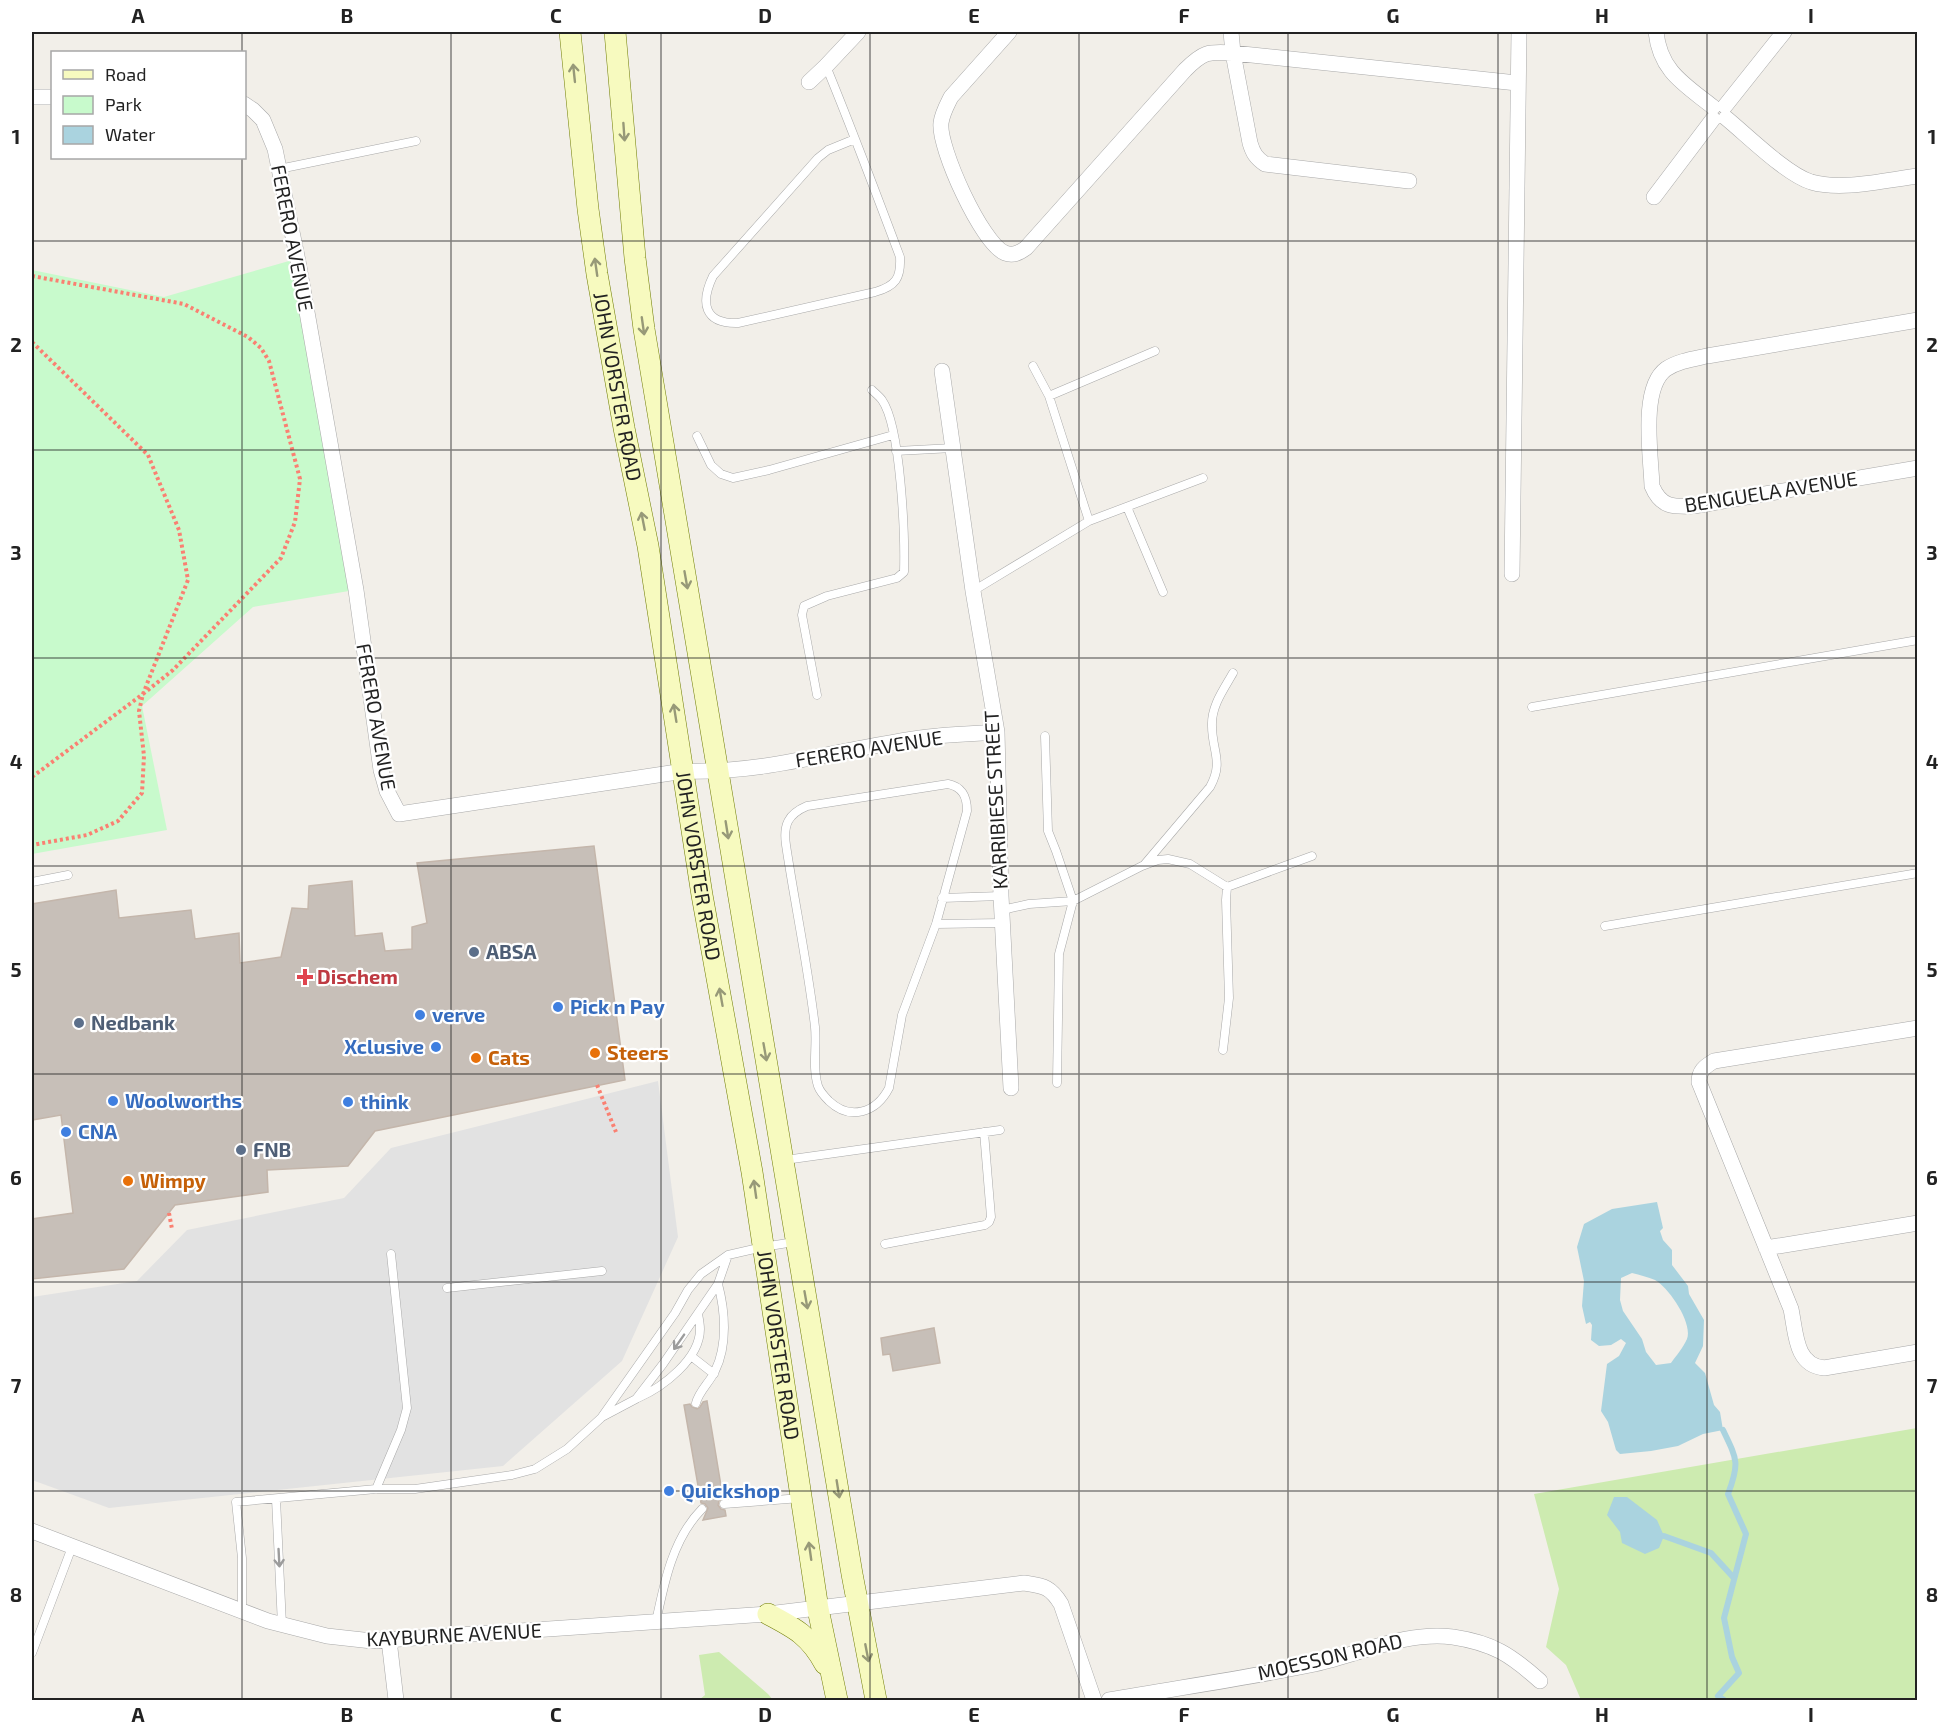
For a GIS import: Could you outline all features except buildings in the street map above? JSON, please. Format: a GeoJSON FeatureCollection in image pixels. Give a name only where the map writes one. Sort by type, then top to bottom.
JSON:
{"type":"FeatureCollection","features":[{"type":"Feature","properties":{"kind":"main road","name":"JOHN VORSTER ROAD"},"geometry":{"type":"LineString","coordinates":[[570,32],[597,274],[648,546],[702,895],[753,1172],[818,1609],[836,1691]]}},
{"type":"Feature","properties":{"kind":"main road","name":"JOHN VORSTER ROAD"},"geometry":{"type":"LineString","coordinates":[[615,32],[635,258],[644,329],[796,1242],[858,1605],[877,1698]]}},
{"type":"Feature","properties":{"kind":"main road"},"geometry":{"type":"LineString","coordinates":[[768,1614],[802,1633],[817,1650],[836,1691]]}},
{"type":"Feature","properties":{"kind":"street"},"geometry":{"type":"LineString","coordinates":[[809,82],[858,32]]}},
{"type":"Feature","properties":{"kind":"street"},"geometry":{"type":"LineString","coordinates":[[1009,32],[951,97],[944,110],[941,124],[942,136],[960,189],[987,237],[996,247],[1012,255],[1026,248],[1198,56],[1205,52],[1517,83]]}},
{"type":"Feature","properties":{"kind":"street"},"geometry":{"type":"LineString","coordinates":[[1231,32],[1250,143],[1252,151],[1259,160],[1265,164],[1409,182]]}},
{"type":"Feature","properties":{"kind":"street"},"geometry":{"type":"LineString","coordinates":[[1512,574],[1519,32]]}},
{"type":"Feature","properties":{"kind":"street"},"geometry":{"type":"LineString","coordinates":[[1656,32],[1658,46],[1666,66],[1676,78],[1795,174],[1809,182],[1845,185],[1917,176]]}},
{"type":"Feature","properties":{"kind":"street"},"geometry":{"type":"LineString","coordinates":[[1654,197],[1784,32]]}},
{"type":"Feature","properties":{"kind":"street"},"geometry":{"type":"LineString","coordinates":[[32,97],[51,97]]}},
{"type":"Feature","properties":{"kind":"street","name":"FERERO AVENUE"},"geometry":{"type":"LineString","coordinates":[[246,105],[263,120],[275,150],[356,590],[381,770],[387,791],[399,814],[684,771],[718,772],[784,763],[928,737],[997,732]]}},
{"type":"Feature","properties":{"kind":"street","name":"BENGUELA AVENUE"},"geometry":{"type":"LineString","coordinates":[[1917,320],[1676,363],[1659,375],[1654,384],[1649,406],[1652,486],[1656,495],[1665,504],[1674,507],[1694,506],[1917,468]]}},
{"type":"Feature","properties":{"kind":"street","name":"KARRIBIESE STREET"},"geometry":{"type":"LineString","coordinates":[[942,371],[973,591],[997,732],[1002,910],[1011,1088]]}},
{"type":"Feature","properties":{"kind":"street"},"geometry":{"type":"LineString","coordinates":[[1917,1028],[1714,1061],[1705,1066],[1699,1074],[1701,1091],[1791,1309],[1798,1345],[1806,1362],[1814,1367],[1824,1368],[1917,1352]]}},
{"type":"Feature","properties":{"kind":"street"},"geometry":{"type":"LineString","coordinates":[[1766,1248],[1917,1223]]}},
{"type":"Feature","properties":{"kind":"street","name":"KAYBURNE AVENUE"},"geometry":{"type":"LineString","coordinates":[[32,1531],[282,1625],[350,1640],[389,1640],[768,1614],[858,1605],[1024,1583],[1046,1587],[1055,1594],[1061,1604],[1094,1701]]}},
{"type":"Feature","properties":{"kind":"street","name":"MOESSON ROAD"},"geometry":{"type":"LineString","coordinates":[[1109,1701],[1316,1664],[1407,1638],[1450,1637],[1471,1640],[1499,1649],[1516,1660],[1540,1682]]}},
{"type":"Feature","properties":{"kind":"street"},"geometry":{"type":"LineString","coordinates":[[389,1640],[396,1701]]}},
{"type":"Feature","properties":{"kind":"lane"},"geometry":{"type":"LineString","coordinates":[[826,66],[855,139],[900,257],[900,271],[896,280],[887,289],[738,323],[726,323],[715,319],[708,311],[705,301],[705,292],[713,276],[818,158],[828,150],[855,139]]}},
{"type":"Feature","properties":{"kind":"lane"},"geometry":{"type":"LineString","coordinates":[[279,169],[416,141]]}},
{"type":"Feature","properties":{"kind":"lane"},"geometry":{"type":"LineString","coordinates":[[1049,396],[1155,351]]}},
{"type":"Feature","properties":{"kind":"lane"},"geometry":{"type":"LineString","coordinates":[[1033,366],[1049,396],[1089,521]]}},
{"type":"Feature","properties":{"kind":"lane"},"geometry":{"type":"LineString","coordinates":[[817,695],[802,615],[804,606],[827,596],[897,578],[904,572],[905,545],[896,451],[883,401],[872,390]]}},
{"type":"Feature","properties":{"kind":"lane"},"geometry":{"type":"LineString","coordinates":[[697,436],[711,465],[722,474],[733,478],[893,435]]}},
{"type":"Feature","properties":{"kind":"lane"},"geometry":{"type":"LineString","coordinates":[[896,451],[953,448]]}},
{"type":"Feature","properties":{"kind":"lane"},"geometry":{"type":"LineString","coordinates":[[973,591],[1089,521],[1203,478]]}},
{"type":"Feature","properties":{"kind":"lane"},"geometry":{"type":"LineString","coordinates":[[1127,507],[1163,592]]}},
{"type":"Feature","properties":{"kind":"lane"},"geometry":{"type":"LineString","coordinates":[[1532,707],[1917,640]]}},
{"type":"Feature","properties":{"kind":"lane"},"geometry":{"type":"LineString","coordinates":[[1142,866],[1210,787],[1216,775],[1218,766],[1212,726],[1213,715],[1216,703],[1233,673]]}},
{"type":"Feature","properties":{"kind":"lane"},"geometry":{"type":"LineString","coordinates":[[1045,736],[1047,831],[1056,850],[1073,901],[1059,954],[1057,1083]]}},
{"type":"Feature","properties":{"kind":"lane"},"geometry":{"type":"LineString","coordinates":[[948,784],[958,786],[967,799],[967,811],[936,924],[902,1014],[889,1088],[883,1100],[860,1112],[847,1112],[834,1106],[819,1088],[816,1073],[815,1027],[784,832],[787,819],[796,811],[807,806],[948,784]]}},
{"type":"Feature","properties":{"kind":"lane"},"geometry":{"type":"LineString","coordinates":[[1227,887],[1312,856]]}},
{"type":"Feature","properties":{"kind":"lane"},"geometry":{"type":"LineString","coordinates":[[936,924],[1029,904],[1073,901],[1158,860],[1168,859],[1190,864],[1227,887]]}},
{"type":"Feature","properties":{"kind":"lane"},"geometry":{"type":"LineString","coordinates":[[1605,926],[1917,873]]}},
{"type":"Feature","properties":{"kind":"lane"},"geometry":{"type":"LineString","coordinates":[[32,882],[68,875]]}},
{"type":"Feature","properties":{"kind":"lane"},"geometry":{"type":"LineString","coordinates":[[1223,1050],[1229,998],[1227,887]]}},
{"type":"Feature","properties":{"kind":"lane"},"geometry":{"type":"LineString","coordinates":[[942,898],[1002,910]]}},
{"type":"Feature","properties":{"kind":"lane"},"geometry":{"type":"LineString","coordinates":[[784,1160],[999,1130]]}},
{"type":"Feature","properties":{"kind":"lane"},"geometry":{"type":"LineString","coordinates":[[885,1244],[985,1225],[989,1222],[991,1217],[984,1132]]}},
{"type":"Feature","properties":{"kind":"lane"},"geometry":{"type":"LineString","coordinates":[[242,1611],[242,1558],[236,1502],[375,1489],[415,1489],[460,1484],[535,1469],[567,1449],[601,1418],[701,1274],[728,1255],[763,1246],[796,1242]]}},
{"type":"Feature","properties":{"kind":"lane"},"geometry":{"type":"LineString","coordinates":[[375,1489],[401,1430],[407,1408],[391,1254]]}},
{"type":"Feature","properties":{"kind":"lane"},"geometry":{"type":"LineString","coordinates":[[636,1399],[718,1284],[728,1255]]}},
{"type":"Feature","properties":{"kind":"lane"},"geometry":{"type":"LineString","coordinates":[[447,1288],[603,1271]]}},
{"type":"Feature","properties":{"kind":"lane"},"geometry":{"type":"LineString","coordinates":[[696,1403],[720,1360],[724,1321],[718,1284]]}},
{"type":"Feature","properties":{"kind":"lane"},"geometry":{"type":"LineString","coordinates":[[601,1418],[663,1385],[691,1356],[699,1336],[698,1314]]}},
{"type":"Feature","properties":{"kind":"lane"},"geometry":{"type":"LineString","coordinates":[[691,1356],[714,1374]]}},
{"type":"Feature","properties":{"kind":"lane"},"geometry":{"type":"LineString","coordinates":[[724,1503],[802,1498]]}},
{"type":"Feature","properties":{"kind":"lane"},"geometry":{"type":"LineString","coordinates":[[276,1499],[282,1625]]}},
{"type":"Feature","properties":{"kind":"lane"},"geometry":{"type":"LineString","coordinates":[[656,1622],[663,1588],[680,1542],[690,1521],[702,1509]]}},
{"type":"Feature","properties":{"kind":"lane"},"geometry":{"type":"LineString","coordinates":[[32,1653],[72,1547]]}},
{"type":"Feature","properties":{"kind":"path"},"geometry":{"type":"LineString","coordinates":[[32,276],[184,304],[248,337],[261,348],[269,361],[300,479],[295,522],[281,558],[173,670],[32,777]]}},
{"type":"Feature","properties":{"kind":"path"},"geometry":{"type":"LineString","coordinates":[[32,342],[148,455],[179,530],[188,580],[143,694],[139,711],[144,756],[142,793],[118,821],[87,835],[32,845]]}},
{"type":"Feature","properties":{"kind":"path"},"geometry":{"type":"LineString","coordinates":[[597,1085],[616,1132]]}},
{"type":"Feature","properties":{"kind":"path"},"geometry":{"type":"LineString","coordinates":[[168,1213],[172,1228]]}},
{"type":"Feature","properties":{"kind":"green space"},"geometry":{"type":"Polygon","coordinates":[[[296,259],[355,590],[253,607],[142,706],[167,830],[32,854],[32,270],[164,297],[296,259]]]}},
{"type":"Feature","properties":{"kind":"green space"},"geometry":{"type":"Polygon","coordinates":[[[1917,1428],[1917,1700],[1581,1700],[1566,1665],[1546,1647],[1559,1589],[1534,1494],[1917,1428]]]}},
{"type":"Feature","properties":{"kind":"green space"},"geometry":{"type":"Polygon","coordinates":[[[719,1652],[773,1700],[699,1700],[705,1695],[699,1655],[719,1652]]]}},
{"type":"Feature","properties":{"kind":"shaded area"},"geometry":{"type":"Polygon","coordinates":[[[658,1081],[678,1237],[622,1361],[503,1466],[109,1508],[32,1480],[32,1297],[137,1281],[187,1230],[344,1198],[391,1148],[658,1081]]]}},
{"type":"Feature","properties":{"kind":"water"},"geometry":{"type":"Polygon","coordinates":[[[1657,1202],[1663,1228],[1660,1231],[1663,1240],[1672,1250],[1672,1265],[1688,1286],[1689,1294],[1704,1320],[1703,1346],[1695,1363],[1705,1373],[1714,1405],[1720,1412],[1723,1430],[1703,1434],[1678,1446],[1620,1454],[1616,1450],[1608,1422],[1601,1411],[1607,1364],[1619,1356],[1626,1343],[1621,1339],[1611,1345],[1599,1346],[1591,1340],[1592,1325],[1590,1322],[1586,1324],[1582,1306],[1584,1281],[1577,1247],[1584,1224],[1612,1209],[1657,1202]],[[1632,1273],[1621,1278],[1620,1300],[1623,1311],[1656,1365],[1671,1363],[1687,1339],[1687,1324],[1673,1298],[1661,1284],[1632,1273]]]}},
{"type":"Feature","properties":{"kind":"water"},"geometry":{"type":"Polygon","coordinates":[[[1614,1497],[1627,1497],[1657,1520],[1664,1536],[1659,1548],[1645,1554],[1622,1543],[1620,1532],[1607,1515],[1614,1497]]]}},
{"type":"Feature","properties":{"kind":"waterway"},"geometry":{"type":"LineString","coordinates":[[1723,1430],[1735,1461],[1734,1475],[1728,1494],[1746,1534],[1724,1618],[1732,1657],[1739,1673],[1718,1696],[1724,1700]]}},
{"type":"Feature","properties":{"kind":"waterway"},"geometry":{"type":"LineString","coordinates":[[1664,1536],[1711,1553],[1733,1577]]}},
{"type":"Feature","properties":{"kind":"place","name":"ABSA"},"geometry":{"type":"Point","coordinates":[474,952]}},
{"type":"Feature","properties":{"kind":"place","name":"Dischem"},"geometry":{"type":"Point","coordinates":[305,977]}},
{"type":"Feature","properties":{"kind":"place","name":"Pick n Pay"},"geometry":{"type":"Point","coordinates":[558,1007]}},
{"type":"Feature","properties":{"kind":"place","name":"verve"},"geometry":{"type":"Point","coordinates":[420,1015]}},
{"type":"Feature","properties":{"kind":"place","name":"Nedbank"},"geometry":{"type":"Point","coordinates":[79,1023]}},
{"type":"Feature","properties":{"kind":"place","name":"Xclusive"},"geometry":{"type":"Point","coordinates":[436,1047]}},
{"type":"Feature","properties":{"kind":"place","name":"Steers"},"geometry":{"type":"Point","coordinates":[595,1053]}},
{"type":"Feature","properties":{"kind":"place","name":"Cats"},"geometry":{"type":"Point","coordinates":[476,1058]}},
{"type":"Feature","properties":{"kind":"place","name":"Woolworths"},"geometry":{"type":"Point","coordinates":[113,1101]}},
{"type":"Feature","properties":{"kind":"place","name":"think"},"geometry":{"type":"Point","coordinates":[348,1102]}},
{"type":"Feature","properties":{"kind":"place","name":"CNA"},"geometry":{"type":"Point","coordinates":[66,1132]}},
{"type":"Feature","properties":{"kind":"place","name":"FNB"},"geometry":{"type":"Point","coordinates":[241,1150]}},
{"type":"Feature","properties":{"kind":"place","name":"Wimpy"},"geometry":{"type":"Point","coordinates":[128,1181]}},
{"type":"Feature","properties":{"kind":"place","name":"Quickshop"},"geometry":{"type":"Point","coordinates":[669,1491]}}]}
